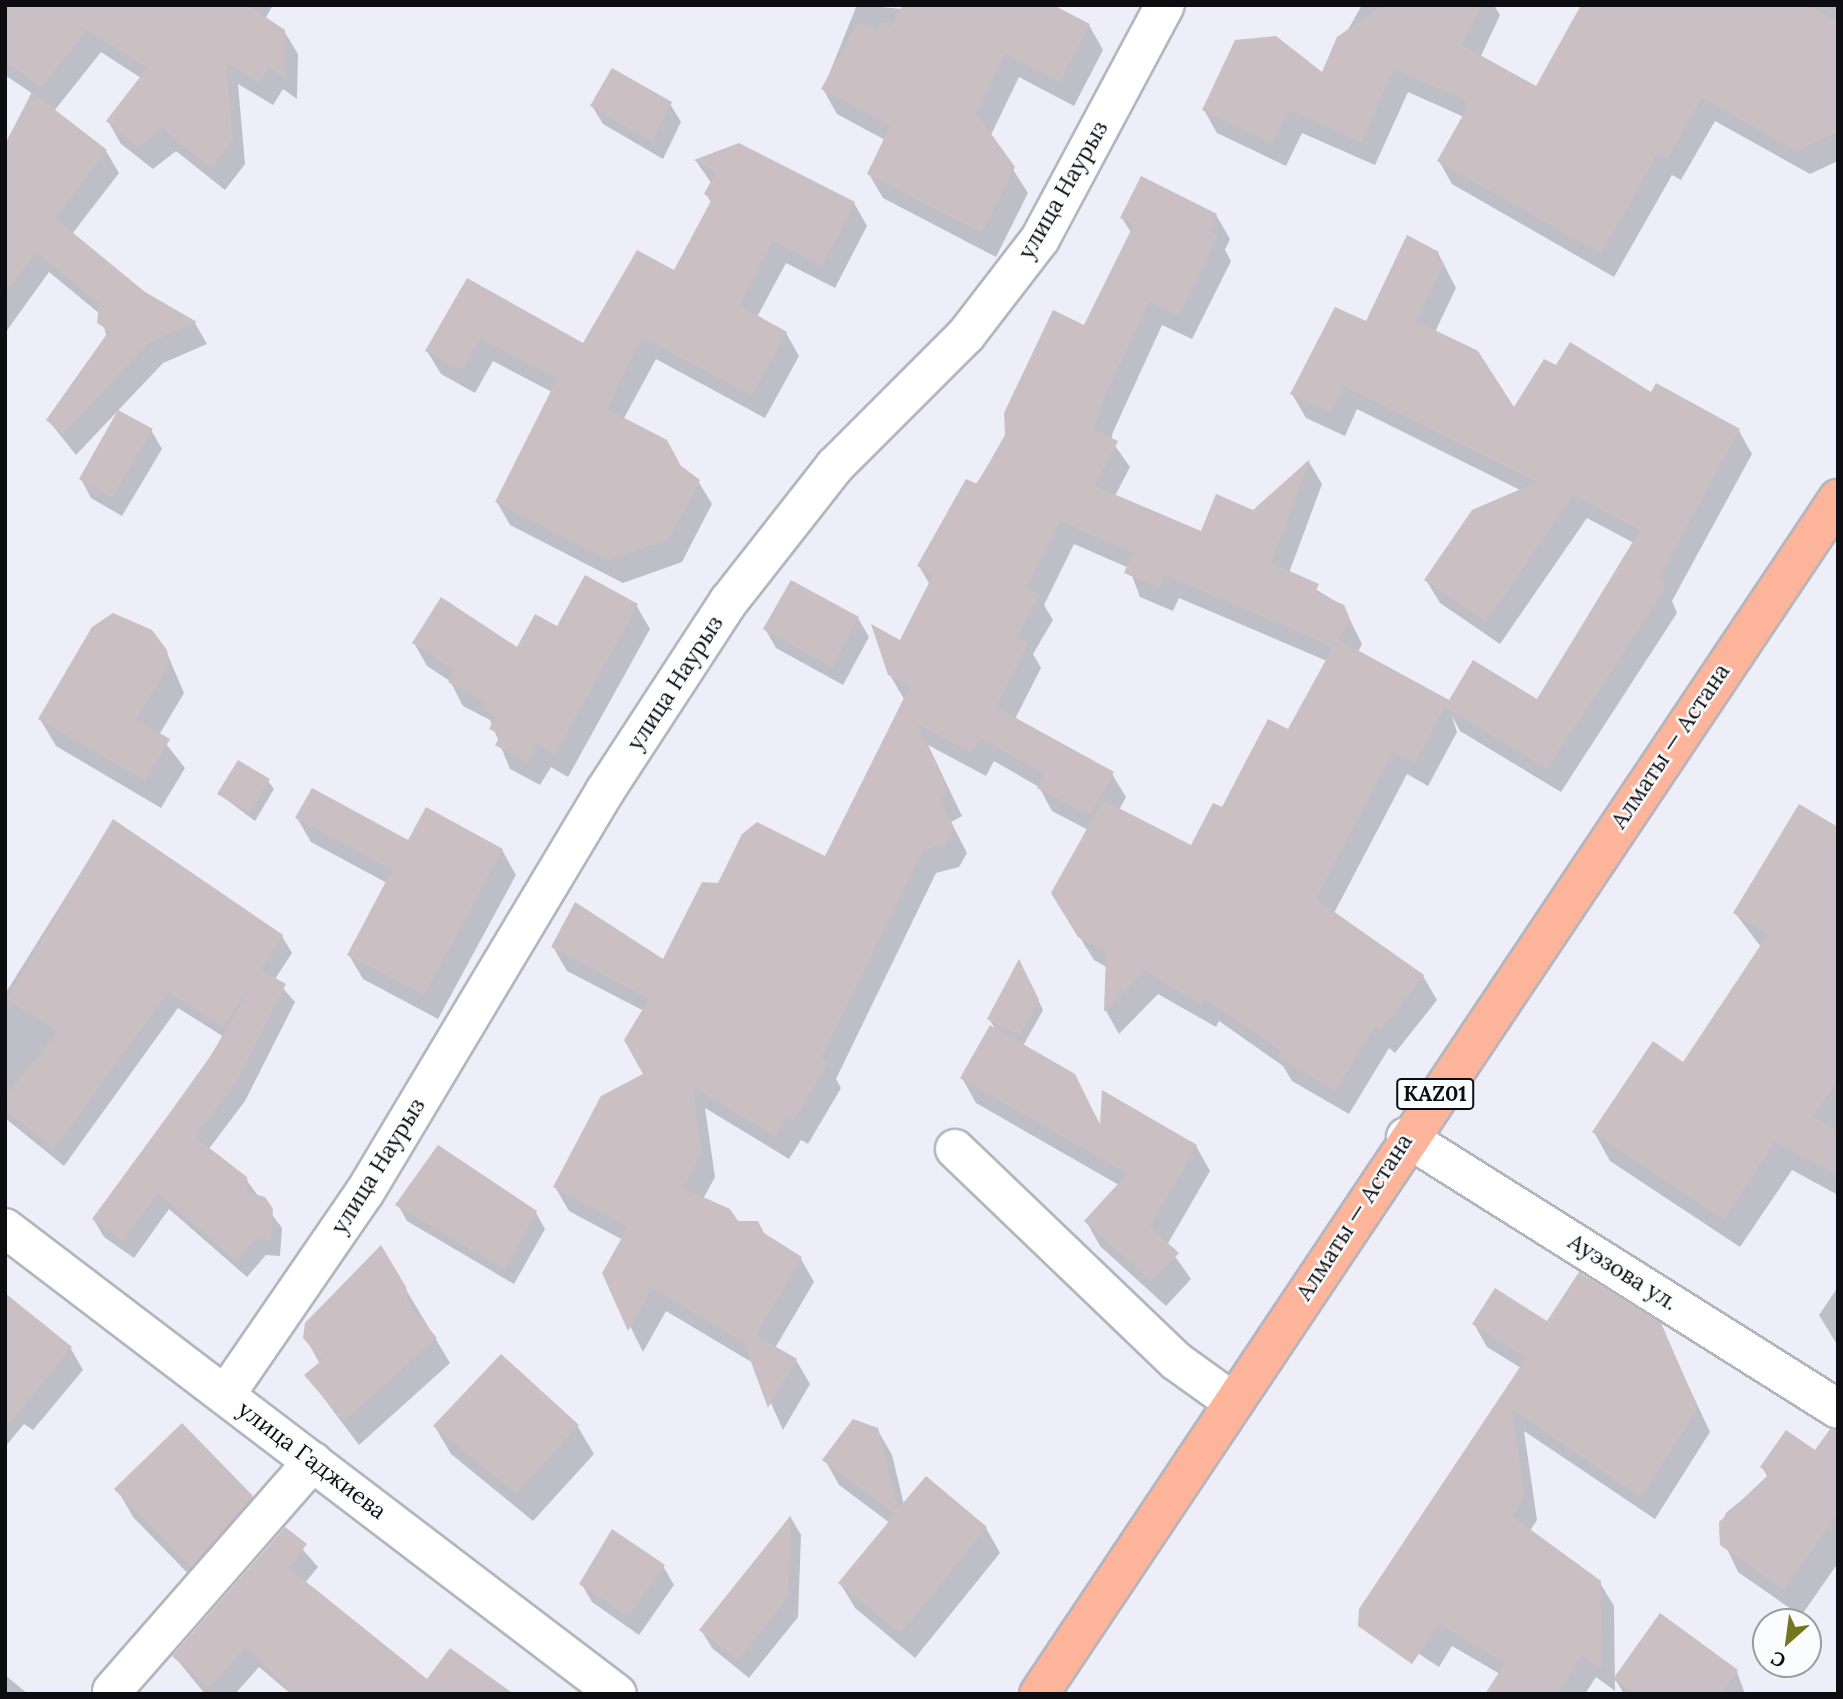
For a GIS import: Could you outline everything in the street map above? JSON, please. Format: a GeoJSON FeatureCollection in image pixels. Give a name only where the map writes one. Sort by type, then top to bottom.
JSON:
{"type":"FeatureCollection","features":[{"type":"Feature","properties":{"kind":"highway","name":"Алматы — Астана"},"geometry":{"type":"LineString","coordinates":[[1039,1694],[1406,1137],[1838,499]]}},
{"type":"Feature","properties":{"kind":"street","name":"улица Наурыз"},"geometry":{"type":"LineString","coordinates":[[226,1394],[365,1192],[606,791],[729,601],[835,467],[965,335],[1040,239],[1164,5]]}},
{"type":"Feature","properties":{"kind":"street","name":"Ауэзова ул."},"geometry":{"type":"LineString","coordinates":[[1406,1137],[1838,1409]]}},
{"type":"Feature","properties":{"kind":"street"},"geometry":{"type":"LineString","coordinates":[[955,1149],[1176,1361],[1233,1402]]}},
{"type":"Feature","properties":{"kind":"street","name":"улица Гаджиева"},"geometry":{"type":"LineString","coordinates":[[5,1228],[617,1694]]}},
{"type":"Feature","properties":{"kind":"street"},"geometry":{"type":"LineString","coordinates":[[112,1691],[313,1461]]}},
{"type":"Feature","properties":{"kind":"building"},"geometry":{"type":"Polygon","coordinates":[[[5,5],[247,5],[285,30],[285,78],[269,67],[259,83],[226,63],[233,140],[211,168],[162,128],[139,147],[106,121],[147,68],[87,30],[42,87],[5,62],[5,5]]]}},
{"type":"Feature","properties":{"kind":"building"},"geometry":{"type":"Polygon","coordinates":[[[903,5],[1053,5],[1090,24],[1060,82],[1005,54],[976,113],[1015,167],[982,233],[867,174],[890,126],[821,89],[859,21],[877,30],[881,21],[892,26],[903,5]]]}},
{"type":"Feature","properties":{"kind":"building"},"geometry":{"type":"Polygon","coordinates":[[[1383,5],[1481,5],[1462,45],[1536,86],[1581,5],[1808,5],[1838,21],[1838,132],[1796,151],[1702,98],[1667,158],[1658,153],[1601,254],[1437,161],[1467,108],[1465,100],[1394,69],[1362,143],[1289,110],[1272,144],[1202,110],[1235,40],[1276,36],[1322,72],[1337,37],[1383,5]]]}},
{"type":"Feature","properties":{"kind":"building"},"geometry":{"type":"Polygon","coordinates":[[[612,68],[672,102],[652,142],[590,106],[612,68]]]}},
{"type":"Feature","properties":{"kind":"building"},"geometry":{"type":"Polygon","coordinates":[[[32,92],[107,150],[55,218],[145,292],[197,322],[150,342],[63,434],[46,420],[109,331],[97,323],[99,304],[36,252],[5,294],[5,144],[32,92]]]}},
{"type":"Feature","properties":{"kind":"building"},"geometry":{"type":"Polygon","coordinates":[[[739,143],[855,202],[822,266],[773,241],[739,305],[787,332],[751,396],[642,337],[607,409],[667,440],[681,466],[700,480],[669,539],[609,561],[495,502],[557,379],[480,339],[462,371],[425,351],[467,278],[583,343],[637,250],[674,270],[712,199],[704,194],[716,172],[694,160],[739,143]]]}},
{"type":"Feature","properties":{"kind":"building"},"geometry":{"type":"Polygon","coordinates":[[[1141,176],[1217,214],[1210,231],[1218,236],[1179,316],[1149,302],[1100,407],[1094,430],[1118,441],[1095,486],[1201,531],[1216,494],[1253,510],[1310,459],[1271,563],[1319,584],[1315,592],[1344,605],[1350,619],[1339,640],[1449,700],[1473,660],[1537,699],[1640,530],[1573,495],[1486,622],[1424,580],[1472,510],[1537,482],[1343,386],[1331,413],[1290,394],[1335,307],[1366,321],[1407,235],[1439,252],[1435,259],[1444,263],[1416,321],[1478,351],[1514,407],[1544,359],[1556,365],[1570,342],[1651,392],[1656,383],[1740,429],[1660,576],[1665,589],[1547,769],[1445,707],[1415,764],[1393,752],[1316,899],[1424,975],[1381,1030],[1375,1026],[1335,1091],[1277,1057],[1281,1051],[1205,999],[1202,1005],[1144,971],[1104,1012],[1106,952],[1078,937],[1051,893],[1103,800],[1191,845],[1213,803],[1222,807],[1268,719],[1288,729],[1333,647],[1165,575],[1160,588],[1124,573],[1133,553],[1060,521],[1027,588],[1040,595],[1016,637],[1029,643],[996,707],[1114,772],[1090,816],[1037,788],[1044,774],[980,738],[972,753],[917,724],[949,792],[939,797],[954,828],[946,844],[923,850],[821,1058],[828,1063],[794,1121],[787,1117],[775,1137],[693,1087],[702,1152],[683,1188],[730,1209],[738,1221],[758,1221],[764,1233],[802,1257],[756,1335],[797,1359],[768,1408],[744,1343],[652,1288],[628,1331],[602,1273],[628,1227],[553,1187],[601,1096],[643,1074],[624,1040],[649,999],[551,947],[575,902],[663,959],[702,882],[718,883],[742,834],[757,822],[825,856],[910,686],[888,675],[871,624],[900,640],[933,575],[917,566],[966,479],[977,484],[1005,435],[1004,413],[1053,310],[1084,325],[1134,224],[1120,218],[1141,176]]]}},
{"type":"Feature","properties":{"kind":"building"},"geometry":{"type":"Polygon","coordinates":[[[118,410],[153,429],[112,498],[79,479],[118,410]]]}},
{"type":"Feature","properties":{"kind":"building"},"geometry":{"type":"Polygon","coordinates":[[[585,575],[638,604],[555,755],[537,744],[527,763],[495,745],[501,735],[489,729],[496,717],[482,710],[486,703],[448,682],[454,670],[412,643],[441,597],[517,647],[535,614],[557,626],[585,575]]]}},
{"type":"Feature","properties":{"kind":"building"},"geometry":{"type":"Polygon","coordinates":[[[791,580],[859,617],[832,668],[763,629],[791,580]]]}},
{"type":"Feature","properties":{"kind":"building"},"geometry":{"type":"Polygon","coordinates":[[[113,613],[152,630],[167,650],[169,664],[136,720],[170,739],[145,781],[38,719],[92,627],[113,613]]]}},
{"type":"Feature","properties":{"kind":"building"},"geometry":{"type":"Polygon","coordinates":[[[238,760],[270,779],[249,813],[217,794],[238,760]]]}},
{"type":"Feature","properties":{"kind":"building"},"geometry":{"type":"Polygon","coordinates":[[[312,788],[408,840],[426,807],[503,849],[424,995],[347,955],[392,870],[295,818],[312,788]]]}},
{"type":"Feature","properties":{"kind":"building"},"geometry":{"type":"Polygon","coordinates":[[[1799,804],[1838,827],[1838,1079],[1813,1117],[1838,1130],[1838,1176],[1775,1142],[1724,1220],[1592,1132],[1653,1041],[1683,1062],[1768,934],[1733,913],[1799,804]]]}},
{"type":"Feature","properties":{"kind":"building"},"geometry":{"type":"Polygon","coordinates":[[[113,819],[283,935],[261,970],[286,984],[236,1083],[195,1137],[247,1177],[248,1192],[265,1197],[273,1209],[271,1239],[256,1238],[236,1261],[158,1193],[123,1241],[92,1219],[207,1062],[259,973],[223,1027],[168,992],[54,1149],[5,1110],[5,1096],[58,1032],[6,999],[113,819]]]}},
{"type":"Feature","properties":{"kind":"building"},"geometry":{"type":"Polygon","coordinates":[[[1019,959],[1039,1000],[1020,1036],[987,1019],[1019,959]]]}},
{"type":"Feature","properties":{"kind":"building"},"geometry":{"type":"Polygon","coordinates":[[[990,1025],[1075,1074],[1100,1125],[1102,1090],[1197,1145],[1150,1227],[1179,1253],[1151,1282],[1084,1221],[1127,1174],[960,1078],[990,1025]]]}},
{"type":"Feature","properties":{"kind":"building"},"geometry":{"type":"Polygon","coordinates":[[[438,1145],[537,1211],[505,1270],[395,1205],[438,1145]]]}},
{"type":"Feature","properties":{"kind":"building"},"geometry":{"type":"Polygon","coordinates":[[[381,1245],[406,1287],[407,1302],[437,1338],[344,1421],[304,1375],[322,1360],[303,1338],[305,1323],[381,1245]]]}},
{"type":"Feature","properties":{"kind":"building"},"geometry":{"type":"Polygon","coordinates":[[[1579,1272],[1661,1323],[1698,1408],[1641,1497],[1512,1410],[1525,1496],[1512,1516],[1601,1581],[1602,1670],[1582,1655],[1558,1694],[1485,1694],[1505,1663],[1439,1624],[1412,1664],[1358,1626],[1359,1609],[1526,1358],[1472,1324],[1495,1288],[1547,1321],[1579,1272]]]}},
{"type":"Feature","properties":{"kind":"building"},"geometry":{"type":"Polygon","coordinates":[[[5,1293],[72,1347],[5,1429],[5,1293]]]}},
{"type":"Feature","properties":{"kind":"building"},"geometry":{"type":"Polygon","coordinates":[[[501,1354],[579,1425],[516,1494],[433,1426],[501,1354]]]}},
{"type":"Feature","properties":{"kind":"building"},"geometry":{"type":"Polygon","coordinates":[[[853,1419],[878,1428],[898,1509],[926,1476],[987,1527],[900,1634],[838,1583],[895,1514],[822,1460],[853,1419]]]}},
{"type":"Feature","properties":{"kind":"building"},"geometry":{"type":"Polygon","coordinates":[[[182,1423],[253,1496],[191,1567],[114,1489],[182,1423]]]}},
{"type":"Feature","properties":{"kind":"building"},"geometry":{"type":"Polygon","coordinates":[[[1830,1429],[1838,1431],[1838,1513],[1784,1590],[1720,1545],[1719,1522],[1769,1474],[1760,1467],[1786,1430],[1815,1450],[1830,1429]]]}},
{"type":"Feature","properties":{"kind":"building"},"geometry":{"type":"Polygon","coordinates":[[[791,1515],[788,1597],[738,1660],[699,1630],[791,1515]]]}},
{"type":"Feature","properties":{"kind":"building"},"geometry":{"type":"Polygon","coordinates":[[[285,1527],[307,1544],[289,1568],[427,1679],[450,1648],[514,1694],[293,1694],[246,1647],[209,1688],[172,1656],[285,1527]]]}},
{"type":"Feature","properties":{"kind":"building"},"geometry":{"type":"Polygon","coordinates":[[[612,1529],[665,1565],[628,1617],[579,1584],[612,1529]]]}},
{"type":"Feature","properties":{"kind":"building"},"geometry":{"type":"Polygon","coordinates":[[[1660,1613],[1738,1670],[1721,1694],[1634,1694],[1613,1679],[1660,1613]]]}}]}
